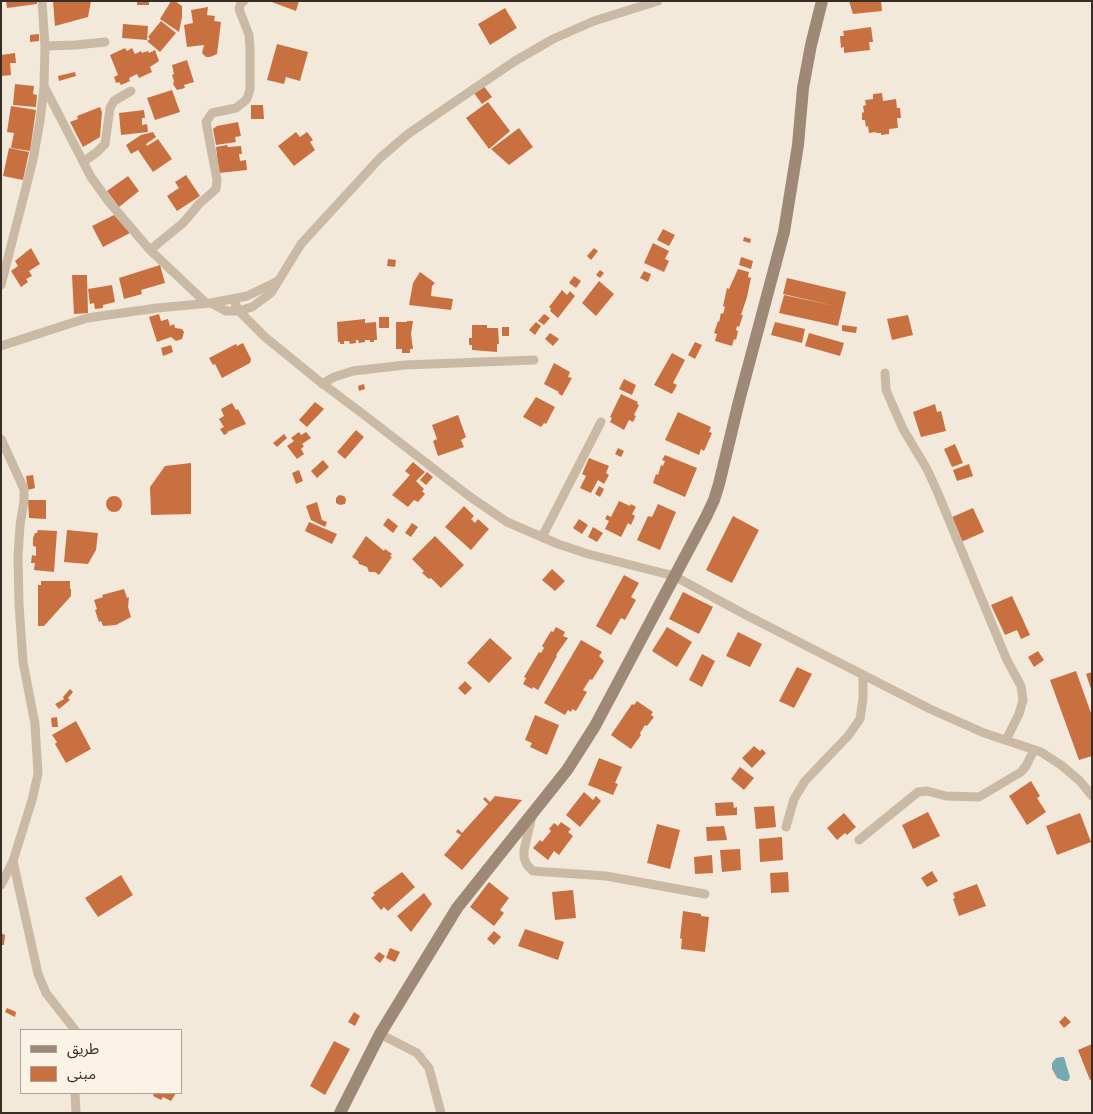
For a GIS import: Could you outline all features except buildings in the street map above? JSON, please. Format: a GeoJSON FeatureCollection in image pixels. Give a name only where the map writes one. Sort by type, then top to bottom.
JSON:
{"type":"FeatureCollection","features":[{"type":"Feature","properties":{"kind":"main road"},"geometry":{"type":"LineString","coordinates":[[340,1113],[380,1034],[457,908],[567,770],[595,726],[706,517],[720,484],[739,401],[784,232],[798,144],[803,88],[822,1]]}},
{"type":"Feature","properties":{"kind":"street"},"geometry":{"type":"LineString","coordinates":[[1,285],[33,160],[40,121],[44,86],[45,46],[42,1]]}},
{"type":"Feature","properties":{"kind":"street"},"geometry":{"type":"LineString","coordinates":[[150,250],[183,224],[199,204],[216,189],[217,180],[206,122],[212,113],[236,108],[248,96],[250,89],[249,35],[239,9],[244,1]]}},
{"type":"Feature","properties":{"kind":"street"},"geometry":{"type":"LineString","coordinates":[[44,86],[90,177],[150,250],[209,303],[226,311],[239,311],[252,307],[271,294],[301,244],[380,158],[408,134],[515,61],[553,39],[594,21],[657,1]]}},
{"type":"Feature","properties":{"kind":"street"},"geometry":{"type":"LineString","coordinates":[[45,46],[105,42]]}},
{"type":"Feature","properties":{"kind":"street"},"geometry":{"type":"LineString","coordinates":[[83,162],[105,144],[110,108],[114,101],[131,92]]}},
{"type":"Feature","properties":{"kind":"street"},"geometry":{"type":"LineString","coordinates":[[1,346],[87,318],[209,303],[247,296],[278,280]]}},
{"type":"Feature","properties":{"kind":"street"},"geometry":{"type":"LineString","coordinates":[[233,299],[239,311],[278,348],[322,384],[469,496],[507,522],[542,538],[588,554],[674,576],[862,675],[957,722],[1034,750],[1061,765],[1092,796]]}},
{"type":"Feature","properties":{"kind":"street"},"geometry":{"type":"LineString","coordinates":[[322,384],[334,377],[353,371],[405,365],[534,360]]}},
{"type":"Feature","properties":{"kind":"street"},"geometry":{"type":"LineString","coordinates":[[885,373],[886,390],[903,429],[937,491],[1006,658],[1021,686],[1023,700],[1019,714],[1006,740]]}},
{"type":"Feature","properties":{"kind":"street"},"geometry":{"type":"LineString","coordinates":[[542,538],[601,422]]}},
{"type":"Feature","properties":{"kind":"street"},"geometry":{"type":"LineString","coordinates":[[1,438],[24,489],[18,557],[19,604],[23,662],[35,724],[38,755],[38,774],[32,800],[13,861],[1,886]]}},
{"type":"Feature","properties":{"kind":"street"},"geometry":{"type":"LineString","coordinates":[[786,827],[794,799],[804,782],[848,736],[860,719],[863,699],[862,675]]}},
{"type":"Feature","properties":{"kind":"street"},"geometry":{"type":"LineString","coordinates":[[859,840],[918,792],[927,791],[946,796],[979,797],[1021,772],[1034,750]]}},
{"type":"Feature","properties":{"kind":"street"},"geometry":{"type":"LineString","coordinates":[[532,816],[524,858],[526,865],[533,872],[606,876],[705,894]]}},
{"type":"Feature","properties":{"kind":"street"},"geometry":{"type":"LineString","coordinates":[[13,861],[38,974],[46,993],[74,1029]]}},
{"type":"Feature","properties":{"kind":"street"},"geometry":{"type":"LineString","coordinates":[[380,1034],[417,1053],[429,1068],[441,1113]]}},
{"type":"Feature","properties":{"kind":"street"},"geometry":{"type":"LineString","coordinates":[[75,1094],[76,1113]]}},
{"type":"Feature","properties":{"kind":"water"},"geometry":{"type":"Polygon","coordinates":[[[1064,1057],[1070,1077],[1068,1081],[1057,1078],[1052,1069],[1052,1063],[1056,1058],[1064,1057]]]}}]}
